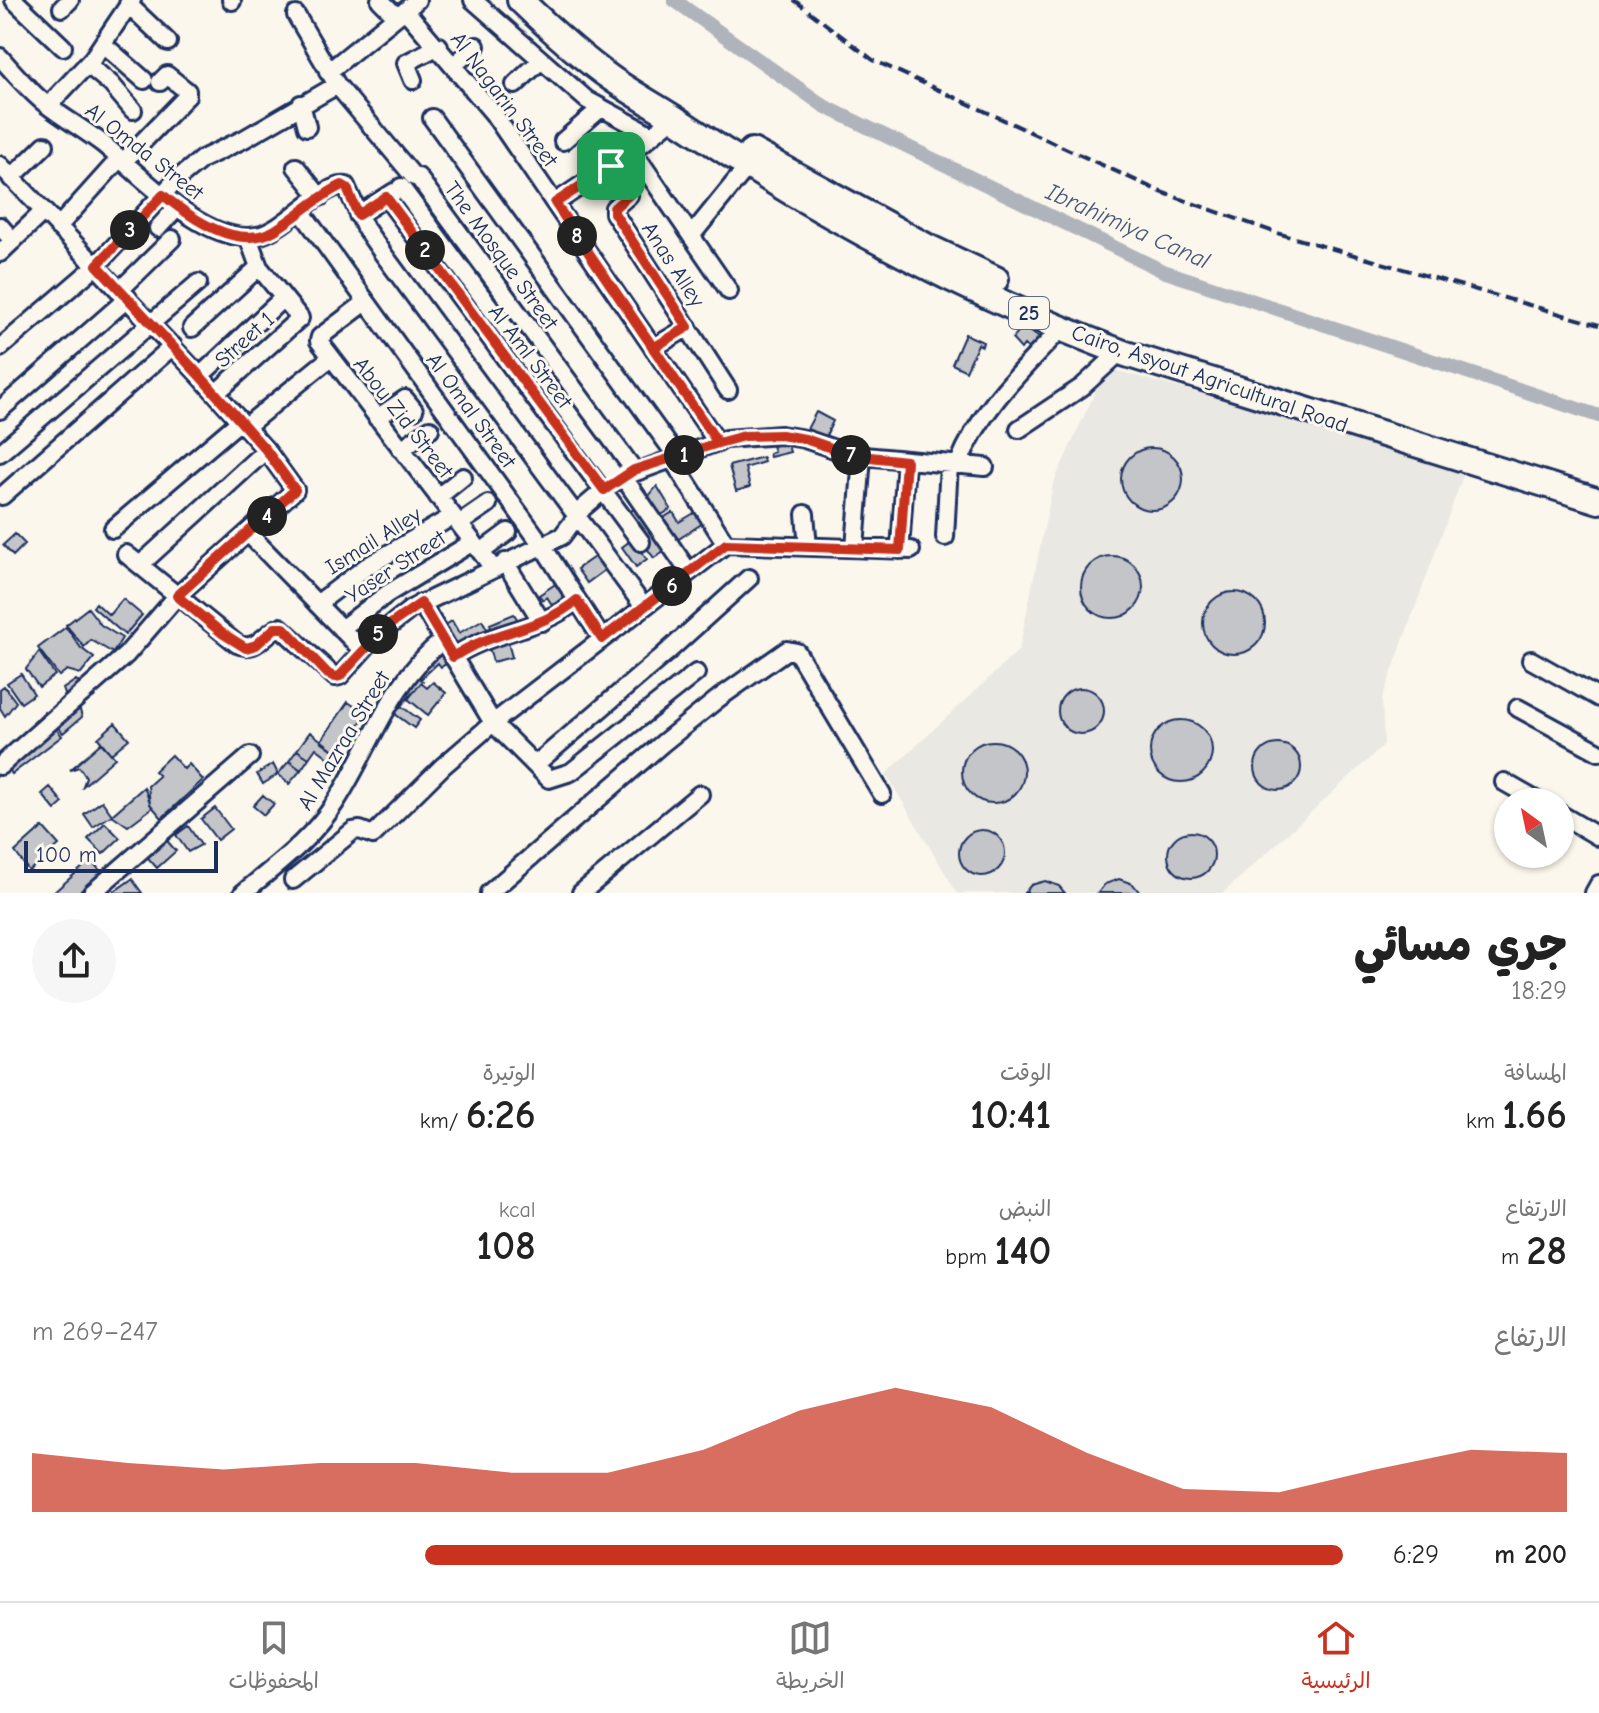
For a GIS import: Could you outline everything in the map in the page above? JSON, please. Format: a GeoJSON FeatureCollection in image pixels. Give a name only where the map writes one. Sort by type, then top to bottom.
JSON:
{"type":"FeatureCollection","features":[{"type":"Feature","properties":{"kind":"highway","name":"Cairo, Asyout Agricultural Road"},"geometry":{"type":"LineString","coordinates":[[520,0],[585,59],[747,167],[917,262],[1120,352],[1599,501]]}},
{"type":"Feature","properties":{"kind":"highway","name":"Cairo, Asyout Agricultural Road"},"geometry":{"type":"LineString","coordinates":[[543,0],[622,67],[762,157],[926,246],[1098,328],[1166,352],[1599,484]]}},
{"type":"Feature","properties":{"kind":"street"},"geometry":{"type":"LineString","coordinates":[[14,0],[63,47]]}},
{"type":"Feature","properties":{"kind":"street","name":"Al Nagarin Street"},"geometry":{"type":"LineString","coordinates":[[380,0],[406,9],[493,113],[718,443]]}},
{"type":"Feature","properties":{"kind":"street"},"geometry":{"type":"LineString","coordinates":[[473,0],[540,61],[600,109],[652,135]]}},
{"type":"Feature","properties":{"kind":"street"},"geometry":{"type":"LineString","coordinates":[[48,106],[103,44],[130,2],[168,42]]}},
{"type":"Feature","properties":{"kind":"street"},"geometry":{"type":"LineString","coordinates":[[0,348],[97,265],[163,195],[208,155],[244,139],[301,104],[406,9]]}},
{"type":"Feature","properties":{"kind":"street","name":"The Mosque Street"},"geometry":{"type":"LineString","coordinates":[[296,15],[333,78],[619,479]]}},
{"type":"Feature","properties":{"kind":"street"},"geometry":{"type":"LineString","coordinates":[[58,227],[187,96],[187,91],[171,76],[152,81],[103,44]]}},
{"type":"Feature","properties":{"kind":"street"},"geometry":{"type":"LineString","coordinates":[[413,80],[406,67],[407,62],[439,46]]}},
{"type":"Feature","properties":{"kind":"street"},"geometry":{"type":"LineString","coordinates":[[454,65],[476,46]]}},
{"type":"Feature","properties":{"kind":"street","name":"Al Omda Street"},"geometry":{"type":"LineString","coordinates":[[0,57],[48,106],[122,160],[177,207],[213,227],[248,237]]}},
{"type":"Feature","properties":{"kind":"street"},"geometry":{"type":"LineString","coordinates":[[515,85],[540,61]]}},
{"type":"Feature","properties":{"kind":"street"},"geometry":{"type":"LineString","coordinates":[[87,64],[111,84],[133,110]]}},
{"type":"Feature","properties":{"kind":"street"},"geometry":{"type":"LineString","coordinates":[[301,104],[307,127]]}},
{"type":"Feature","properties":{"kind":"street"},"geometry":{"type":"LineString","coordinates":[[563,141],[600,109]]}},
{"type":"Feature","properties":{"kind":"street"},"geometry":{"type":"LineString","coordinates":[[432,118],[675,458],[726,544]]}},
{"type":"Feature","properties":{"kind":"street"},"geometry":{"type":"LineString","coordinates":[[555,203],[633,151],[673,118]]}},
{"type":"Feature","properties":{"kind":"street"},"geometry":{"type":"LineString","coordinates":[[0,766],[126,655],[177,596],[294,493],[293,486],[266,450],[216,393],[6,172],[45,145]]}},
{"type":"Feature","properties":{"kind":"street"},"geometry":{"type":"LineString","coordinates":[[633,151],[729,291]]}},
{"type":"Feature","properties":{"kind":"street","name":"Anas Alley"},"geometry":{"type":"LineString","coordinates":[[611,166],[629,195],[614,208],[614,213],[728,390]]}},
{"type":"Feature","properties":{"kind":"street"},"geometry":{"type":"LineString","coordinates":[[296,167],[320,197]]}},
{"type":"Feature","properties":{"kind":"street"},"geometry":{"type":"LineString","coordinates":[[691,236],[747,167]]}},
{"type":"Feature","properties":{"kind":"street"},"geometry":{"type":"LineString","coordinates":[[358,215],[408,183]]}},
{"type":"Feature","properties":{"kind":"street"},"geometry":{"type":"LineString","coordinates":[[200,376],[283,298],[259,267],[248,237],[274,230],[320,197],[344,185],[358,215],[381,251],[644,607]]}},
{"type":"Feature","properties":{"kind":"street","name":"Al Aml Street"},"geometry":{"type":"LineString","coordinates":[[386,197],[619,479],[641,542]]}},
{"type":"Feature","properties":{"kind":"street"},"geometry":{"type":"LineString","coordinates":[[158,228],[177,207]]}},
{"type":"Feature","properties":{"kind":"street","name":"Al Omal Street"},"geometry":{"type":"LineString","coordinates":[[301,211],[542,545],[602,639]]}},
{"type":"Feature","properties":{"kind":"street"},"geometry":{"type":"LineString","coordinates":[[0,253],[43,212]]}},
{"type":"Feature","properties":{"kind":"street"},"geometry":{"type":"LineString","coordinates":[[0,226],[13,241]]}},
{"type":"Feature","properties":{"kind":"street"},"geometry":{"type":"LineString","coordinates":[[0,410],[124,294],[172,239]]}},
{"type":"Feature","properties":{"kind":"street"},"geometry":{"type":"LineString","coordinates":[[192,328],[259,267]]}},
{"type":"Feature","properties":{"kind":"street"},"geometry":{"type":"LineString","coordinates":[[0,453],[198,283]]}},
{"type":"Feature","properties":{"kind":"street","name":"Street 1"},"geometry":{"type":"LineString","coordinates":[[216,393],[299,316],[283,298]]}},
{"type":"Feature","properties":{"kind":"street","name":"Abou Zid Street"},"geometry":{"type":"LineString","coordinates":[[366,302],[320,337],[320,344],[477,547],[499,565],[542,622]]}},
{"type":"Feature","properties":{"kind":"street"},"geometry":{"type":"LineString","coordinates":[[653,348],[688,327]]}},
{"type":"Feature","properties":{"kind":"street"},"geometry":{"type":"LineString","coordinates":[[945,537],[953,464],[991,403],[1062,328]]}},
{"type":"Feature","properties":{"kind":"street"},"geometry":{"type":"LineString","coordinates":[[2,496],[173,346]]}},
{"type":"Feature","properties":{"kind":"street"},"geometry":{"type":"LineString","coordinates":[[1019,429],[1082,387],[1120,352]]}},
{"type":"Feature","properties":{"kind":"street"},"geometry":{"type":"LineString","coordinates":[[113,529],[242,424],[330,358]]}},
{"type":"Feature","properties":{"kind":"street"},"geometry":{"type":"LineString","coordinates":[[377,418],[405,399],[414,410]]}},
{"type":"Feature","properties":{"kind":"street"},"geometry":{"type":"LineString","coordinates":[[401,449],[430,429]]}},
{"type":"Feature","properties":{"kind":"street"},"geometry":{"type":"LineString","coordinates":[[266,450],[133,560],[222,633],[246,648],[256,645],[275,628],[284,628],[328,674],[335,677],[340,676],[385,628],[421,603],[566,533],[577,515],[619,479],[718,443],[744,436],[781,435],[862,456],[985,467]]}},
{"type":"Feature","properties":{"kind":"street"},"geometry":{"type":"LineString","coordinates":[[855,548],[862,456]]}},
{"type":"Feature","properties":{"kind":"street"},"geometry":{"type":"LineString","coordinates":[[293,880],[353,831],[360,830],[370,836],[376,832],[443,766],[493,723],[726,544],[906,550],[906,461]]}},
{"type":"Feature","properties":{"kind":"street"},"geometry":{"type":"LineString","coordinates":[[438,497],[463,477]]}},
{"type":"Feature","properties":{"kind":"street"},"geometry":{"type":"LineString","coordinates":[[619,479],[689,572]]}},
{"type":"Feature","properties":{"kind":"street","name":"Ismail Alley"},"geometry":{"type":"LineString","coordinates":[[317,604],[366,567],[488,504]]}},
{"type":"Feature","properties":{"kind":"street"},"geometry":{"type":"LineString","coordinates":[[805,514],[808,547]]}},
{"type":"Feature","properties":{"kind":"street","name":"Yaser Street"},"geometry":{"type":"LineString","coordinates":[[341,629],[379,599],[508,532]]}},
{"type":"Feature","properties":{"kind":"street","name":"Al Mazraa Street"},"geometry":{"type":"LineString","coordinates":[[248,533],[362,650]]}},
{"type":"Feature","properties":{"kind":"street"},"geometry":{"type":"LineString","coordinates":[[536,764],[749,578]]}},
{"type":"Feature","properties":{"kind":"street"},"geometry":{"type":"LineString","coordinates":[[453,657],[479,642],[542,622],[577,600]]}},
{"type":"Feature","properties":{"kind":"street"},"geometry":{"type":"LineString","coordinates":[[421,603],[493,723],[549,779],[571,772],[696,673]]}},
{"type":"Feature","properties":{"kind":"street","name":"Al Mazraa Street"},"geometry":{"type":"LineString","coordinates":[[243,893],[328,814],[393,694],[418,662],[443,640]]}},
{"type":"Feature","properties":{"kind":"street"},"geometry":{"type":"LineString","coordinates":[[489,893],[674,734],[787,650],[797,652],[882,794]]}},
{"type":"Feature","properties":{"kind":"street"},"geometry":{"type":"LineString","coordinates":[[1531,660],[1599,698]]}},
{"type":"Feature","properties":{"kind":"street"},"geometry":{"type":"LineString","coordinates":[[1518,708],[1599,752]]}},
{"type":"Feature","properties":{"kind":"street"},"geometry":{"type":"LineString","coordinates":[[92,893],[250,756]]}},
{"type":"Feature","properties":{"kind":"street"},"geometry":{"type":"LineString","coordinates":[[1504,782],[1514,788]]}},
{"type":"Feature","properties":{"kind":"street"},"geometry":{"type":"LineString","coordinates":[[581,893],[700,794]]}},
{"type":"Feature","properties":{"kind":"street"},"geometry":{"type":"LineString","coordinates":[[1574,822],[1599,837]]}},
{"type":"Feature","properties":{"kind":"street"},"geometry":{"type":"LineString","coordinates":[[1594,893],[1599,884]]}},
{"type":"Feature","properties":{"kind":"shaded area"},"geometry":{"type":"Polygon","coordinates":[[[1106,368],[1467,465],[1382,699],[1384,745],[1223,893],[957,893],[886,774],[1019,650],[1053,484],[1106,368]]]}},
{"type":"Feature","properties":{"kind":"building"},"geometry":{"type":"Polygon","coordinates":[[[1022,327],[1048,342],[1032,356],[1026,352],[1028,348],[1024,345],[1021,349],[1012,339],[1022,327]]]}},
{"type":"Feature","properties":{"kind":"building"},"geometry":{"type":"Polygon","coordinates":[[[965,334],[983,342],[982,346],[978,344],[966,371],[952,364],[965,334]]]}},
{"type":"Feature","properties":{"kind":"building"},"geometry":{"type":"Polygon","coordinates":[[[816,412],[833,421],[824,440],[806,431],[816,412]]]}},
{"type":"Feature","properties":{"kind":"building"},"geometry":{"type":"Polygon","coordinates":[[[787,442],[790,452],[770,457],[769,453],[774,451],[772,446],[787,442]]]}},
{"type":"Feature","properties":{"kind":"building"},"geometry":{"type":"Polygon","coordinates":[[[1152,448],[1164,450],[1174,457],[1181,467],[1181,491],[1174,501],[1164,508],[1152,510],[1140,508],[1130,501],[1123,491],[1121,479],[1123,467],[1130,457],[1140,450],[1152,448]]]}},
{"type":"Feature","properties":{"kind":"building"},"geometry":{"type":"Polygon","coordinates":[[[763,457],[764,462],[745,468],[750,487],[736,491],[729,466],[763,457]]]}},
{"type":"Feature","properties":{"kind":"building"},"geometry":{"type":"Polygon","coordinates":[[[657,486],[671,509],[655,519],[647,506],[653,503],[649,496],[657,486]]]}},
{"type":"Feature","properties":{"kind":"building"},"geometry":{"type":"Polygon","coordinates":[[[638,506],[668,548],[654,558],[624,516],[638,506]]]}},
{"type":"Feature","properties":{"kind":"building"},"geometry":{"type":"Polygon","coordinates":[[[673,512],[679,522],[696,512],[703,523],[671,544],[657,522],[673,512]]]}},
{"type":"Feature","properties":{"kind":"building"},"geometry":{"type":"Polygon","coordinates":[[[15,534],[25,544],[13,556],[3,545],[15,534]]]}},
{"type":"Feature","properties":{"kind":"building"},"geometry":{"type":"Polygon","coordinates":[[[633,539],[647,559],[636,567],[622,547],[633,539]]]}},
{"type":"Feature","properties":{"kind":"building"},"geometry":{"type":"Polygon","coordinates":[[[600,553],[609,567],[587,583],[577,569],[600,553]]]}},
{"type":"Feature","properties":{"kind":"building"},"geometry":{"type":"Polygon","coordinates":[[[1112,556],[1124,558],[1134,565],[1141,575],[1141,599],[1134,609],[1124,616],[1112,618],[1100,616],[1090,609],[1083,599],[1081,587],[1083,575],[1090,565],[1100,558],[1112,556]]]}},
{"type":"Feature","properties":{"kind":"building"},"geometry":{"type":"Polygon","coordinates":[[[560,581],[571,601],[556,611],[547,597],[543,600],[539,595],[560,581]]]}},
{"type":"Feature","properties":{"kind":"building"},"geometry":{"type":"Polygon","coordinates":[[[1234,592],[1246,594],[1256,601],[1263,611],[1263,635],[1256,645],[1246,652],[1234,654],[1222,652],[1212,645],[1205,635],[1203,623],[1205,611],[1212,601],[1222,594],[1234,592]]]}},
{"type":"Feature","properties":{"kind":"building"},"geometry":{"type":"Polygon","coordinates":[[[123,599],[142,615],[125,635],[93,607],[96,603],[109,615],[123,599]]]}},
{"type":"Feature","properties":{"kind":"building"},"geometry":{"type":"Polygon","coordinates":[[[88,608],[101,625],[122,638],[113,653],[91,640],[84,647],[66,625],[88,608]]]}},
{"type":"Feature","properties":{"kind":"building"},"geometry":{"type":"Polygon","coordinates":[[[514,614],[524,630],[498,638],[490,624],[514,614]]]}},
{"type":"Feature","properties":{"kind":"building"},"geometry":{"type":"Polygon","coordinates":[[[482,620],[489,632],[452,654],[436,631],[452,621],[459,633],[482,620]]]}},
{"type":"Feature","properties":{"kind":"building"},"geometry":{"type":"Polygon","coordinates":[[[66,627],[81,648],[94,658],[81,674],[67,670],[59,676],[38,648],[66,627]]]}},
{"type":"Feature","properties":{"kind":"building"},"geometry":{"type":"Polygon","coordinates":[[[507,639],[512,657],[493,662],[488,644],[507,639]]]}},
{"type":"Feature","properties":{"kind":"building"},"geometry":{"type":"Polygon","coordinates":[[[441,645],[452,661],[441,667],[438,663],[421,679],[413,671],[441,645]]]}},
{"type":"Feature","properties":{"kind":"building"},"geometry":{"type":"Polygon","coordinates":[[[39,652],[55,675],[39,687],[26,669],[39,652]]]}},
{"type":"Feature","properties":{"kind":"building"},"geometry":{"type":"Polygon","coordinates":[[[413,671],[423,681],[392,716],[382,707],[413,671]]]}},
{"type":"Feature","properties":{"kind":"building"},"geometry":{"type":"Polygon","coordinates":[[[21,674],[34,694],[21,703],[7,683],[21,674]]]}},
{"type":"Feature","properties":{"kind":"building"},"geometry":{"type":"Polygon","coordinates":[[[76,680],[94,697],[79,707],[82,717],[63,733],[47,713],[66,697],[63,689],[76,680]]]}},
{"type":"Feature","properties":{"kind":"building"},"geometry":{"type":"Polygon","coordinates":[[[433,682],[446,693],[428,715],[408,699],[421,683],[427,688],[433,682]]]}},
{"type":"Feature","properties":{"kind":"building"},"geometry":{"type":"Polygon","coordinates":[[[4,686],[16,702],[5,716],[0,708],[0,689],[4,686]]]}},
{"type":"Feature","properties":{"kind":"building"},"geometry":{"type":"Polygon","coordinates":[[[1081,688],[1098,694],[1104,711],[1098,728],[1081,734],[1064,728],[1058,711],[1064,694],[1081,688]]]}},
{"type":"Feature","properties":{"kind":"building"},"geometry":{"type":"Polygon","coordinates":[[[348,702],[366,714],[339,754],[321,741],[348,702]]]}},
{"type":"Feature","properties":{"kind":"building"},"geometry":{"type":"Polygon","coordinates":[[[401,706],[420,720],[414,728],[395,714],[401,706]]]}},
{"type":"Feature","properties":{"kind":"building"},"geometry":{"type":"Polygon","coordinates":[[[44,712],[62,736],[12,774],[0,757],[36,729],[33,723],[44,712]]]}},
{"type":"Feature","properties":{"kind":"building"},"geometry":{"type":"Polygon","coordinates":[[[1181,720],[1193,722],[1203,729],[1210,739],[1210,763],[1203,773],[1193,780],[1181,782],[1169,780],[1159,773],[1152,763],[1150,751],[1152,739],[1159,729],[1169,722],[1181,720]]]}},
{"type":"Feature","properties":{"kind":"building"},"geometry":{"type":"Polygon","coordinates":[[[115,723],[129,739],[111,754],[98,738],[115,723]]]}},
{"type":"Feature","properties":{"kind":"building"},"geometry":{"type":"Polygon","coordinates":[[[310,732],[339,754],[333,761],[316,748],[309,758],[297,750],[310,732]]]}},
{"type":"Feature","properties":{"kind":"building"},"geometry":{"type":"Polygon","coordinates":[[[993,741],[1005,743],[1015,750],[1022,760],[1022,784],[1015,794],[1005,801],[993,803],[981,801],[971,794],[964,784],[962,772],[964,760],[971,750],[981,743],[993,741]]]}},
{"type":"Feature","properties":{"kind":"building"},"geometry":{"type":"Polygon","coordinates":[[[101,743],[115,758],[83,786],[86,777],[79,767],[70,770],[101,743]]]}},
{"type":"Feature","properties":{"kind":"building"},"geometry":{"type":"Polygon","coordinates":[[[1278,744],[1295,750],[1301,767],[1295,784],[1278,790],[1261,784],[1255,767],[1261,750],[1278,744]]]}},
{"type":"Feature","properties":{"kind":"building"},"geometry":{"type":"Polygon","coordinates":[[[297,750],[309,758],[301,770],[289,761],[297,750]]]}},
{"type":"Feature","properties":{"kind":"building"},"geometry":{"type":"Polygon","coordinates":[[[171,755],[184,769],[189,764],[203,780],[162,818],[150,804],[148,786],[159,776],[154,771],[171,755]]]}},
{"type":"Feature","properties":{"kind":"building"},"geometry":{"type":"Polygon","coordinates":[[[289,761],[301,770],[289,784],[278,774],[289,761]]]}},
{"type":"Feature","properties":{"kind":"building"},"geometry":{"type":"Polygon","coordinates":[[[273,764],[278,774],[263,784],[257,774],[273,764]]]}},
{"type":"Feature","properties":{"kind":"building"},"geometry":{"type":"Polygon","coordinates":[[[50,787],[63,803],[55,810],[42,794],[50,787]]]}},
{"type":"Feature","properties":{"kind":"building"},"geometry":{"type":"Polygon","coordinates":[[[144,787],[152,808],[128,826],[112,815],[144,787]]]}},
{"type":"Feature","properties":{"kind":"building"},"geometry":{"type":"Polygon","coordinates":[[[263,795],[274,804],[264,815],[253,806],[263,795]]]}},
{"type":"Feature","properties":{"kind":"building"},"geometry":{"type":"Polygon","coordinates":[[[102,801],[112,815],[93,827],[84,814],[102,801]]]}},
{"type":"Feature","properties":{"kind":"building"},"geometry":{"type":"Polygon","coordinates":[[[215,808],[231,829],[217,840],[201,819],[215,808]]]}},
{"type":"Feature","properties":{"kind":"building"},"geometry":{"type":"Polygon","coordinates":[[[105,823],[120,838],[103,854],[88,839],[105,823]]]}},
{"type":"Feature","properties":{"kind":"building"},"geometry":{"type":"Polygon","coordinates":[[[188,826],[201,845],[188,852],[176,835],[188,826]]]}},
{"type":"Feature","properties":{"kind":"building"},"geometry":{"type":"Polygon","coordinates":[[[43,827],[59,845],[29,871],[15,852],[43,827]]]}},
{"type":"Feature","properties":{"kind":"building"},"geometry":{"type":"Polygon","coordinates":[[[982,830],[999,836],[1005,853],[999,870],[982,876],[965,870],[959,853],[965,836],[982,830]]]}},
{"type":"Feature","properties":{"kind":"building"},"geometry":{"type":"Polygon","coordinates":[[[1191,832],[1208,838],[1214,855],[1208,872],[1191,878],[1174,872],[1168,855],[1174,838],[1191,832]]]}},
{"type":"Feature","properties":{"kind":"building"},"geometry":{"type":"Polygon","coordinates":[[[161,834],[176,851],[157,868],[142,851],[161,834]]]}},
{"type":"Feature","properties":{"kind":"building"},"geometry":{"type":"Polygon","coordinates":[[[91,860],[102,873],[78,893],[53,893],[91,860]]]}},
{"type":"Feature","properties":{"kind":"building"},"geometry":{"type":"Polygon","coordinates":[[[132,879],[142,893],[112,893],[132,879]]]}},
{"type":"Feature","properties":{"kind":"building"},"geometry":{"type":"Polygon","coordinates":[[[1119,879],[1133,884],[1140,893],[1098,893],[1105,884],[1119,879]]]}},
{"type":"Feature","properties":{"kind":"building"},"geometry":{"type":"Polygon","coordinates":[[[1045,881],[1059,886],[1065,893],[1024,893],[1031,885],[1045,881]]]}},
{"type":"Feature","properties":{"kind":"waterway","name":"Ibrahimiya Canal"},"geometry":{"type":"LineString","coordinates":[[674,0],[824,106],[1163,271],[1599,416]]}},
{"type":"Feature","properties":{"kind":"railway"},"geometry":{"type":"LineString","coordinates":[[794,0],[873,60],[1161,192],[1277,233],[1599,325]]}},
{"type":"Feature","properties":{"kind":"route"},"geometry":{"type":"LineString","coordinates":[[611,166],[555,203],[653,348],[718,443],[744,436],[793,436],[852,455],[906,461],[900,550],[726,544],[602,639],[577,600],[552,618],[479,642],[453,657],[421,603],[385,628],[340,676],[335,677],[331,677],[284,628],[275,628],[256,645],[246,648],[222,633],[177,596],[295,490],[266,450],[97,265],[163,195],[200,221],[234,235],[248,237],[274,230],[342,185],[347,188],[358,215],[386,197],[604,490],[634,470],[718,443],[653,348],[688,327],[613,211],[629,195],[611,166]]}}]}
